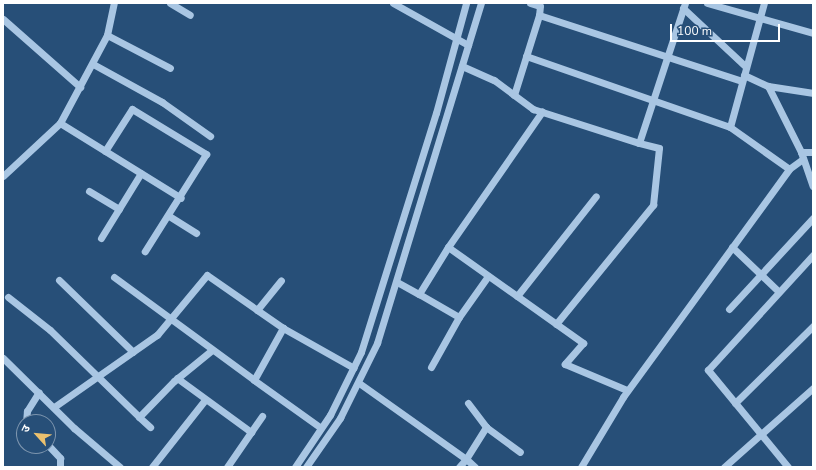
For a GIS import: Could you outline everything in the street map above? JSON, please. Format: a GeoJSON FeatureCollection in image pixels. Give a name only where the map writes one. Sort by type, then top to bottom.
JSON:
{"type":"FeatureCollection","features":[{"type":"Feature","properties":{"kind":"street"},"geometry":{"type":"LineString","coordinates":[[3,176],[60,123],[93,64],[106,35],[114,3]]}},
{"type":"Feature","properties":{"kind":"street"},"geometry":{"type":"LineString","coordinates":[[170,3],[190,15]]}},
{"type":"Feature","properties":{"kind":"street"},"geometry":{"type":"LineString","coordinates":[[393,3],[454,40],[468,45]]}},
{"type":"Feature","properties":{"kind":"street"},"geometry":{"type":"LineString","coordinates":[[295,467],[321,428],[354,368],[436,113],[454,40],[466,3]]}},
{"type":"Feature","properties":{"kind":"street"},"geometry":{"type":"LineString","coordinates":[[306,467],[359,383],[377,343],[481,3]]}},
{"type":"Feature","properties":{"kind":"street"},"geometry":{"type":"LineString","coordinates":[[514,95],[540,5],[530,3]]}},
{"type":"Feature","properties":{"kind":"street"},"geometry":{"type":"LineString","coordinates":[[707,3],[813,33]]}},
{"type":"Feature","properties":{"kind":"street"},"geometry":{"type":"LineString","coordinates":[[730,127],[764,3]]}},
{"type":"Feature","properties":{"kind":"street"},"geometry":{"type":"LineString","coordinates":[[639,143],[665,59],[684,5],[746,67]]}},
{"type":"Feature","properties":{"kind":"street"},"geometry":{"type":"LineString","coordinates":[[538,15],[561,20],[665,59],[743,78],[768,86],[813,93]]}},
{"type":"Feature","properties":{"kind":"street"},"geometry":{"type":"LineString","coordinates":[[3,19],[80,87]]}},
{"type":"Feature","properties":{"kind":"street"},"geometry":{"type":"LineString","coordinates":[[106,35],[170,68]]}},
{"type":"Feature","properties":{"kind":"street"},"geometry":{"type":"LineString","coordinates":[[526,56],[730,127],[789,169]]}},
{"type":"Feature","properties":{"kind":"street"},"geometry":{"type":"LineString","coordinates":[[93,64],[162,102],[210,136]]}},
{"type":"Feature","properties":{"kind":"street"},"geometry":{"type":"LineString","coordinates":[[462,66],[494,80],[514,95],[542,112],[659,148],[653,205],[556,324]]}},
{"type":"Feature","properties":{"kind":"street"},"geometry":{"type":"LineString","coordinates":[[768,86],[802,155],[813,186]]}},
{"type":"Feature","properties":{"kind":"street"},"geometry":{"type":"LineString","coordinates":[[105,151],[132,109],[206,154],[181,198],[145,251]]}},
{"type":"Feature","properties":{"kind":"street"},"geometry":{"type":"LineString","coordinates":[[419,294],[448,247],[542,112]]}},
{"type":"Feature","properties":{"kind":"street"},"geometry":{"type":"LineString","coordinates":[[60,123],[181,198]]}},
{"type":"Feature","properties":{"kind":"street"},"geometry":{"type":"LineString","coordinates":[[581,467],[627,390],[789,169],[802,155],[813,152]]}},
{"type":"Feature","properties":{"kind":"street"},"geometry":{"type":"LineString","coordinates":[[101,238],[141,173]]}},
{"type":"Feature","properties":{"kind":"street"},"geometry":{"type":"LineString","coordinates":[[89,191],[119,209]]}},
{"type":"Feature","properties":{"kind":"street"},"geometry":{"type":"LineString","coordinates":[[517,296],[596,196]]}},
{"type":"Feature","properties":{"kind":"street"},"geometry":{"type":"LineString","coordinates":[[168,216],[196,233]]}},
{"type":"Feature","properties":{"kind":"street"},"geometry":{"type":"LineString","coordinates":[[729,309],[813,218]]}},
{"type":"Feature","properties":{"kind":"street"},"geometry":{"type":"LineString","coordinates":[[448,247],[583,343],[565,364],[627,390]]}},
{"type":"Feature","properties":{"kind":"street"},"geometry":{"type":"LineString","coordinates":[[732,247],[778,291]]}},
{"type":"Feature","properties":{"kind":"street"},"geometry":{"type":"LineString","coordinates":[[788,467],[761,432],[708,370],[778,291],[813,255]]}},
{"type":"Feature","properties":{"kind":"street"},"geometry":{"type":"LineString","coordinates":[[54,407],[133,352],[171,320],[207,275],[283,328],[354,368]]}},
{"type":"Feature","properties":{"kind":"street"},"geometry":{"type":"LineString","coordinates":[[431,367],[458,317],[488,276]]}},
{"type":"Feature","properties":{"kind":"street"},"geometry":{"type":"LineString","coordinates":[[114,277],[212,350],[321,428]]}},
{"type":"Feature","properties":{"kind":"street"},"geometry":{"type":"LineString","coordinates":[[59,280],[133,352]]}},
{"type":"Feature","properties":{"kind":"street"},"geometry":{"type":"LineString","coordinates":[[257,310],[280,280]]}},
{"type":"Feature","properties":{"kind":"street"},"geometry":{"type":"LineString","coordinates":[[396,282],[458,317]]}},
{"type":"Feature","properties":{"kind":"street"},"geometry":{"type":"LineString","coordinates":[[8,297],[50,330],[96,378],[150,427]]}},
{"type":"Feature","properties":{"kind":"street"},"geometry":{"type":"LineString","coordinates":[[735,403],[813,326]]}},
{"type":"Feature","properties":{"kind":"street"},"geometry":{"type":"LineString","coordinates":[[254,380],[283,328]]}},
{"type":"Feature","properties":{"kind":"street"},"geometry":{"type":"LineString","coordinates":[[139,417],[177,378],[212,350]]}},
{"type":"Feature","properties":{"kind":"street"},"geometry":{"type":"LineString","coordinates":[[3,358],[120,467]]}},
{"type":"Feature","properties":{"kind":"street"},"geometry":{"type":"LineString","coordinates":[[177,378],[205,400],[251,432]]}},
{"type":"Feature","properties":{"kind":"street"},"geometry":{"type":"LineString","coordinates":[[359,383],[466,459],[475,467]]}},
{"type":"Feature","properties":{"kind":"street"},"geometry":{"type":"LineString","coordinates":[[724,467],[761,432],[813,388]]}},
{"type":"Feature","properties":{"kind":"street"},"geometry":{"type":"LineString","coordinates":[[25,414],[39,392]]}},
{"type":"Feature","properties":{"kind":"street"},"geometry":{"type":"LineString","coordinates":[[152,467],[205,400]]}},
{"type":"Feature","properties":{"kind":"street"},"geometry":{"type":"LineString","coordinates":[[468,403],[486,428],[520,452]]}},
{"type":"Feature","properties":{"kind":"street"},"geometry":{"type":"LineString","coordinates":[[227,467],[262,416]]}},
{"type":"Feature","properties":{"kind":"street"},"geometry":{"type":"LineString","coordinates":[[460,467],[486,428]]}},
{"type":"Feature","properties":{"kind":"street"},"geometry":{"type":"LineString","coordinates":[[56,454],[60,458],[60,467]]}}]}
